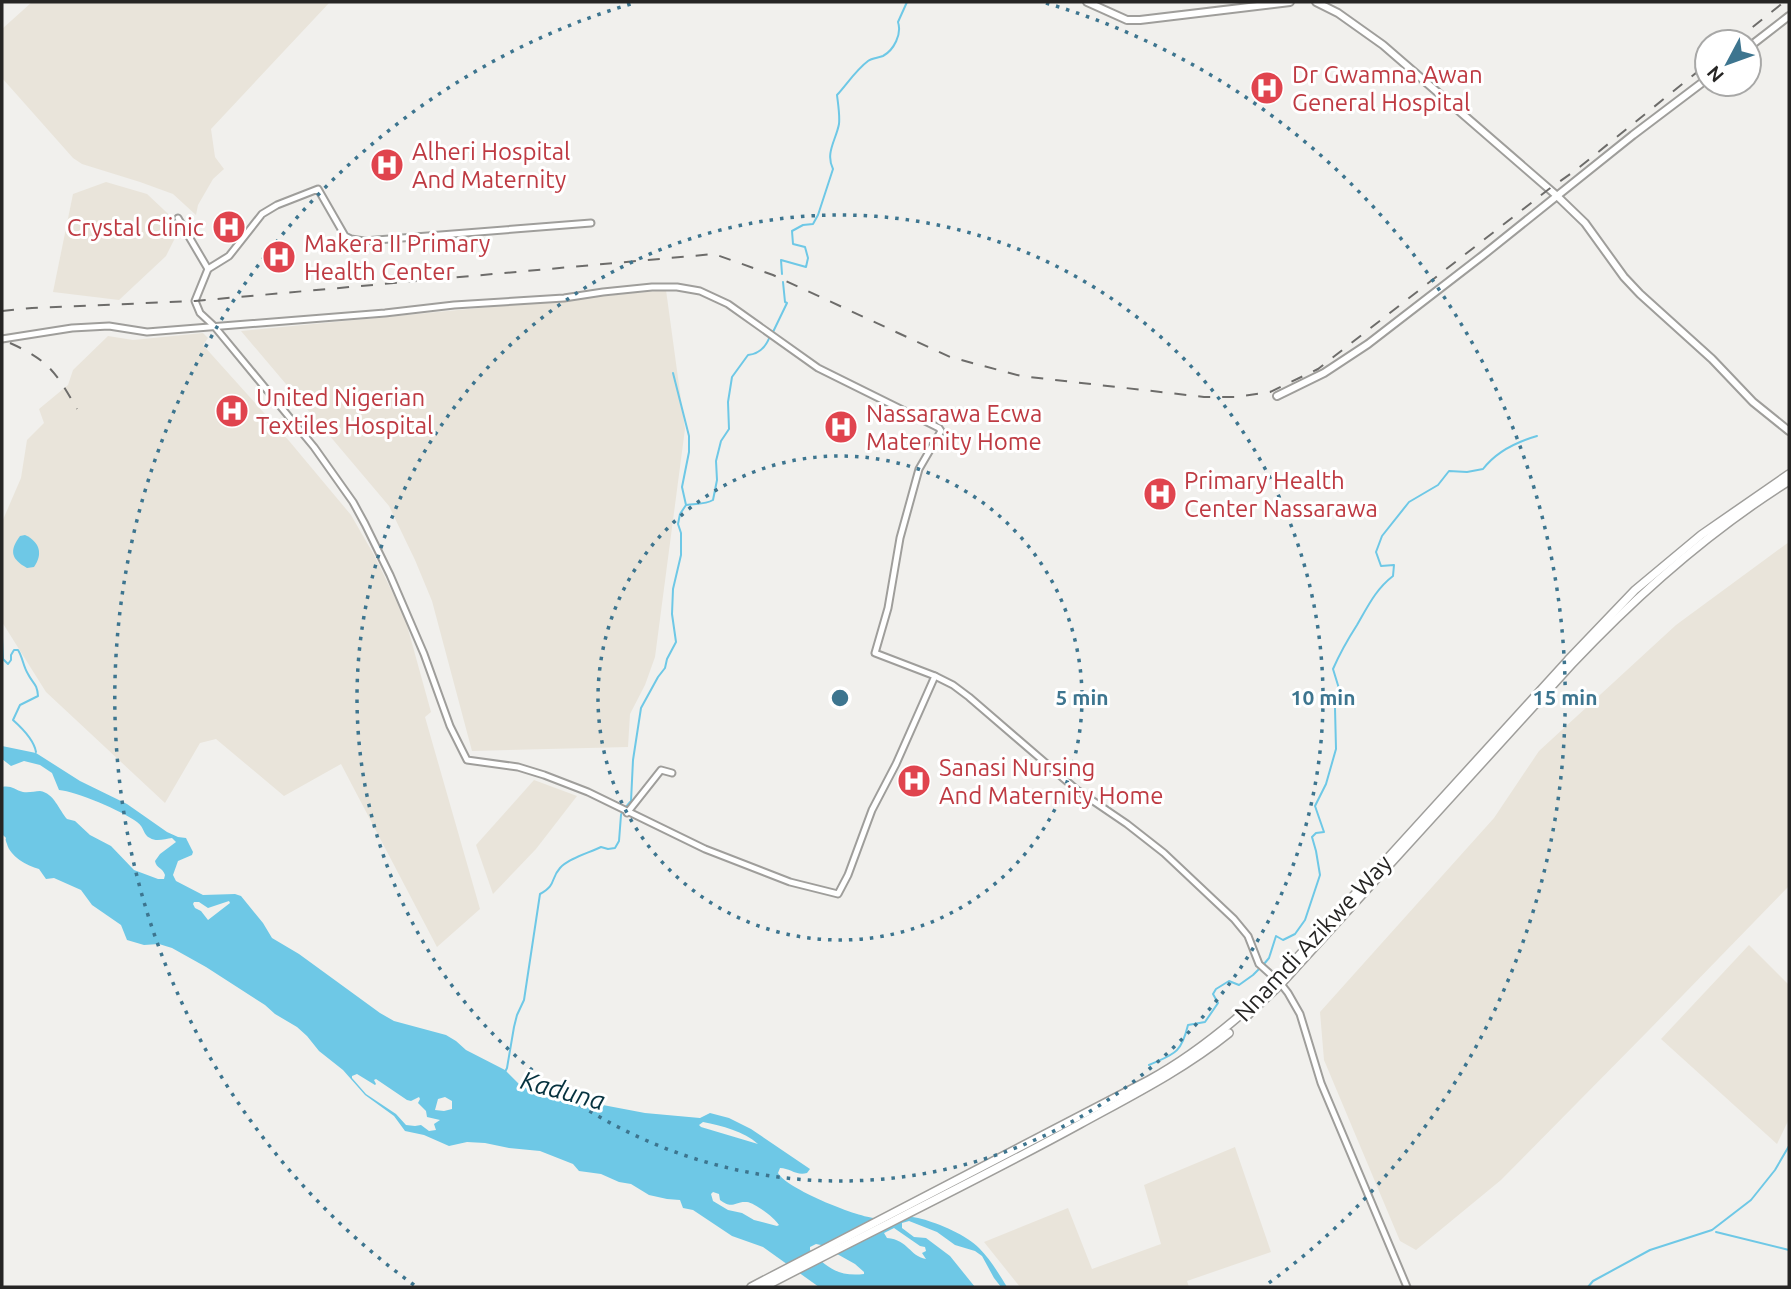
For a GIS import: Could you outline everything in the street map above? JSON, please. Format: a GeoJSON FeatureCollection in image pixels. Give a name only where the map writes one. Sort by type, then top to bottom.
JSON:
{"type":"FeatureCollection","features":[{"type":"Feature","properties":{"kind":"highway","name":"Nnamdi Azikwe Way"},"geometry":{"type":"LineString","coordinates":[[1279,982],[1568,660],[1635,590],[1701,535],[1789,474]]}},
{"type":"Feature","properties":{"kind":"highway","name":"Nnamdi Azikwe Way"},"geometry":{"type":"LineString","coordinates":[[751,1287],[773,1279],[908,1209],[1170,1069],[1231,1025],[1279,982],[1618,616],[1701,543],[1789,481]]}},
{"type":"Feature","properties":{"kind":"highway","name":"Nnamdi Azikwe Way"},"geometry":{"type":"LineString","coordinates":[[764,1287],[773,1279]]}},
{"type":"Feature","properties":{"kind":"main road"},"geometry":{"type":"LineString","coordinates":[[1087,2],[1126,20],[1290,2]]}},
{"type":"Feature","properties":{"kind":"main road"},"geometry":{"type":"LineString","coordinates":[[1316,2],[1338,13],[1383,45],[1556,195],[1585,223],[1640,294],[1712,359],[1753,402],[1789,431]]}},
{"type":"Feature","properties":{"kind":"main road"},"geometry":{"type":"LineString","coordinates":[[1763,36],[1789,16]]}},
{"type":"Feature","properties":{"kind":"main road"},"geometry":{"type":"LineString","coordinates":[[1277,396],[1324,373],[1368,345],[1693,90]]}},
{"type":"Feature","properties":{"kind":"street"},"geometry":{"type":"LineString","coordinates":[[591,223],[364,241],[345,236],[318,189],[277,205],[262,214],[229,256],[208,269],[195,302],[200,313],[214,326],[314,447],[365,524],[390,575],[424,654],[450,726],[467,760],[544,775],[587,792],[705,849],[790,882],[838,894],[848,875],[872,810],[896,764],[935,676]]}},
{"type":"Feature","properties":{"kind":"street"},"geometry":{"type":"LineString","coordinates":[[178,218],[208,269]]}},
{"type":"Feature","properties":{"kind":"street"},"geometry":{"type":"LineString","coordinates":[[2,339],[72,328],[109,326],[147,332],[564,298],[652,287],[677,287],[700,291],[728,304],[818,368],[939,428],[941,430],[923,458],[912,491],[900,538],[888,608],[875,653],[953,684],[1077,790],[1164,853],[1234,919],[1248,936],[1261,966],[1288,993],[1300,1014],[1321,1083],[1407,1287]]}},
{"type":"Feature","properties":{"kind":"street"},"geometry":{"type":"LineString","coordinates":[[627,813],[661,770],[672,773]]}},
{"type":"Feature","properties":{"kind":"shaded area"},"geometry":{"type":"Polygon","coordinates":[[[32,2],[330,2],[211,129],[215,157],[224,169],[213,179],[198,205],[196,215],[173,194],[82,164],[73,158],[2,78],[2,29],[32,2]]]}},
{"type":"Feature","properties":{"kind":"shaded area"},"geometry":{"type":"Polygon","coordinates":[[[106,182],[147,194],[181,226],[166,256],[119,300],[53,292],[73,194],[106,182]]]}},
{"type":"Feature","properties":{"kind":"shaded area"},"geometry":{"type":"Polygon","coordinates":[[[666,290],[685,429],[655,657],[630,714],[628,747],[472,751],[432,601],[389,506],[241,331],[666,290]]]}},
{"type":"Feature","properties":{"kind":"shaded area"},"geometry":{"type":"Polygon","coordinates":[[[203,333],[208,338],[203,345],[351,515],[405,618],[431,712],[425,717],[480,909],[437,947],[341,764],[284,796],[216,739],[200,743],[165,803],[46,692],[2,622],[2,522],[21,478],[27,440],[44,423],[39,409],[68,385],[73,370],[108,336],[133,340],[203,333]]]}},
{"type":"Feature","properties":{"kind":"shaded area"},"geometry":{"type":"Polygon","coordinates":[[[1789,542],[1789,886],[1501,1180],[1416,1250],[1400,1241],[1324,1060],[1320,1012],[1494,818],[1539,751],[1676,625],[1789,542]]]}},
{"type":"Feature","properties":{"kind":"shaded area"},"geometry":{"type":"Polygon","coordinates":[[[534,780],[577,796],[536,849],[493,894],[476,845],[534,780]]]}},
{"type":"Feature","properties":{"kind":"shaded area"},"geometry":{"type":"Polygon","coordinates":[[[1749,945],[1789,985],[1789,1119],[1777,1144],[1661,1039],[1749,945]]]}},
{"type":"Feature","properties":{"kind":"shaded area"},"geometry":{"type":"Polygon","coordinates":[[[1235,1147],[1271,1252],[1187,1281],[1189,1287],[1020,1287],[984,1242],[1068,1208],[1092,1269],[1161,1244],[1144,1185],[1235,1147]]]}},
{"type":"Feature","properties":{"kind":"water"},"geometry":{"type":"Polygon","coordinates":[[[25,535],[37,545],[39,553],[34,567],[27,568],[13,554],[16,541],[25,535]]]}},
{"type":"Feature","properties":{"kind":"water"},"geometry":{"type":"Polygon","coordinates":[[[2,746],[36,753],[80,781],[127,804],[167,832],[186,838],[193,852],[178,861],[173,875],[176,881],[203,895],[241,896],[272,938],[394,1021],[446,1035],[466,1050],[505,1070],[521,1086],[545,1094],[568,1096],[645,1113],[700,1118],[710,1113],[729,1118],[751,1129],[810,1169],[803,1174],[780,1168],[778,1173],[794,1186],[822,1201],[865,1216],[916,1218],[952,1230],[979,1248],[1007,1287],[1001,1287],[982,1256],[975,1251],[955,1245],[937,1232],[909,1221],[902,1223],[902,1228],[914,1237],[926,1238],[950,1256],[975,1287],[819,1287],[763,1247],[732,1236],[693,1210],[683,1208],[680,1200],[649,1195],[631,1184],[601,1174],[579,1171],[573,1164],[540,1151],[467,1142],[449,1146],[424,1135],[405,1131],[394,1116],[365,1095],[343,1070],[319,1051],[297,1027],[206,967],[172,948],[127,940],[121,925],[92,905],[81,890],[54,878],[46,879],[39,869],[15,856],[2,834],[2,787],[23,792],[45,792],[53,798],[67,819],[75,821],[90,835],[111,846],[134,870],[158,879],[164,879],[165,875],[155,861],[176,842],[172,838],[152,839],[137,822],[121,813],[87,798],[59,790],[52,773],[40,765],[24,761],[11,766],[2,759],[2,746]],[[229,901],[208,908],[199,902],[193,904],[208,920],[230,903],[229,901]],[[357,1074],[352,1078],[366,1094],[396,1114],[406,1125],[421,1125],[429,1131],[436,1130],[434,1124],[440,1120],[427,1117],[426,1111],[418,1103],[419,1097],[407,1100],[376,1079],[375,1085],[357,1074]],[[445,1097],[438,1099],[435,1110],[452,1109],[452,1101],[445,1097]],[[703,1122],[699,1125],[758,1144],[725,1127],[703,1122]],[[713,1192],[713,1201],[754,1220],[779,1225],[751,1203],[728,1204],[720,1200],[719,1194],[713,1192]],[[894,1228],[884,1233],[887,1238],[900,1242],[916,1255],[926,1259],[922,1253],[926,1251],[925,1247],[894,1228]],[[816,1244],[810,1247],[810,1250],[834,1270],[847,1274],[864,1274],[855,1264],[821,1245],[816,1244]]]}},
{"type":"Feature","properties":{"kind":"waterway"},"geometry":{"type":"LineString","coordinates":[[782,274],[781,260],[806,267],[808,258],[805,247],[793,244],[792,231],[803,225],[813,224],[818,215],[833,169],[830,157],[838,130],[837,95],[864,65],[883,56],[894,46],[899,32],[898,22],[907,2]]}},
{"type":"Feature","properties":{"kind":"waterway"},"geometry":{"type":"LineString","coordinates":[[773,332],[787,303],[783,282]]}},
{"type":"Feature","properties":{"kind":"waterway"},"geometry":{"type":"LineString","coordinates":[[625,808],[631,801],[633,760],[641,708],[665,668],[676,642],[672,614],[673,589],[681,555],[681,533],[678,524],[680,514],[686,505],[713,500],[717,480],[716,461],[721,441],[729,429],[728,402],[732,377],[748,355],[762,349],[770,336]]}},
{"type":"Feature","properties":{"kind":"waterway"},"geometry":{"type":"LineString","coordinates":[[673,373],[689,436],[689,452],[682,487],[686,505]]}},
{"type":"Feature","properties":{"kind":"waterway"},"geometry":{"type":"LineString","coordinates":[[1264,964],[1269,958],[1276,936],[1283,940],[1295,934],[1305,920],[1320,875],[1312,837],[1316,833],[1324,832],[1315,806],[1326,784],[1336,749],[1335,708],[1341,695],[1333,669],[1373,598],[1393,576],[1394,565],[1381,566],[1376,552],[1382,536],[1409,502],[1438,485],[1449,471],[1483,469],[1507,448],[1537,436]]}},
{"type":"Feature","properties":{"kind":"waterway"},"geometry":{"type":"LineString","coordinates":[[2,638],[3,659],[8,664],[14,650],[18,650],[26,671],[37,688],[38,696],[20,705],[13,720],[24,730],[36,752]]}},
{"type":"Feature","properties":{"kind":"waterway"},"geometry":{"type":"LineString","coordinates":[[505,1072],[517,1015],[524,1000],[540,894],[549,888],[564,864],[601,847],[615,848],[619,841],[622,812]]}},
{"type":"Feature","properties":{"kind":"waterway"},"geometry":{"type":"LineString","coordinates":[[1149,1065],[1179,1048],[1188,1025],[1205,1022],[1218,1003],[1213,994],[1216,989],[1229,981],[1239,985],[1260,968]]}},
{"type":"Feature","properties":{"kind":"waterway"},"geometry":{"type":"LineString","coordinates":[[1588,1287],[1593,1281],[1650,1250],[1712,1230],[1751,1200],[1775,1170],[1789,1146]]}},
{"type":"Feature","properties":{"kind":"waterway"},"geometry":{"type":"LineString","coordinates":[[1716,1232],[1789,1250]]}},
{"type":"Feature","properties":{"kind":"railway"},"geometry":{"type":"LineString","coordinates":[[1752,28],[1784,2]]}},
{"type":"Feature","properties":{"kind":"railway"},"geometry":{"type":"LineString","coordinates":[[2,311],[195,301],[714,254],[773,275],[950,357],[1021,376],[1204,397],[1236,397],[1270,392],[1318,369],[1576,170],[1693,75]]}},
{"type":"Feature","properties":{"kind":"railway"},"geometry":{"type":"LineString","coordinates":[[10,343],[51,369],[77,409]]}},
{"type":"Feature","properties":{"kind":"place","name":"Dr Gwamna Awan General Hospital"},"geometry":{"type":"Point","coordinates":[1267,88]}},
{"type":"Feature","properties":{"kind":"place","name":"Alheri Hospital And Maternity"},"geometry":{"type":"Point","coordinates":[387,165]}},
{"type":"Feature","properties":{"kind":"place","name":"Crystal Clinic"},"geometry":{"type":"Point","coordinates":[229,227]}},
{"type":"Feature","properties":{"kind":"place","name":"Makera II Primary Health Center"},"geometry":{"type":"Point","coordinates":[279,257]}},
{"type":"Feature","properties":{"kind":"place","name":"United Nigerian Textiles Hospital"},"geometry":{"type":"Point","coordinates":[232,411]}},
{"type":"Feature","properties":{"kind":"place","name":"Nassarawa Ecwa Maternity Home"},"geometry":{"type":"Point","coordinates":[841,427]}},
{"type":"Feature","properties":{"kind":"place","name":"Primary Health Center Nassarawa"},"geometry":{"type":"Point","coordinates":[1160,494]}},
{"type":"Feature","properties":{"kind":"place","name":"Sanasi Nursing And Maternity Home"},"geometry":{"type":"Point","coordinates":[914,781]}},
{"type":"Feature","properties":{"kind":"water label","name":"Kaduna"},"geometry":{"type":"Point","coordinates":[563,1090]}}]}
